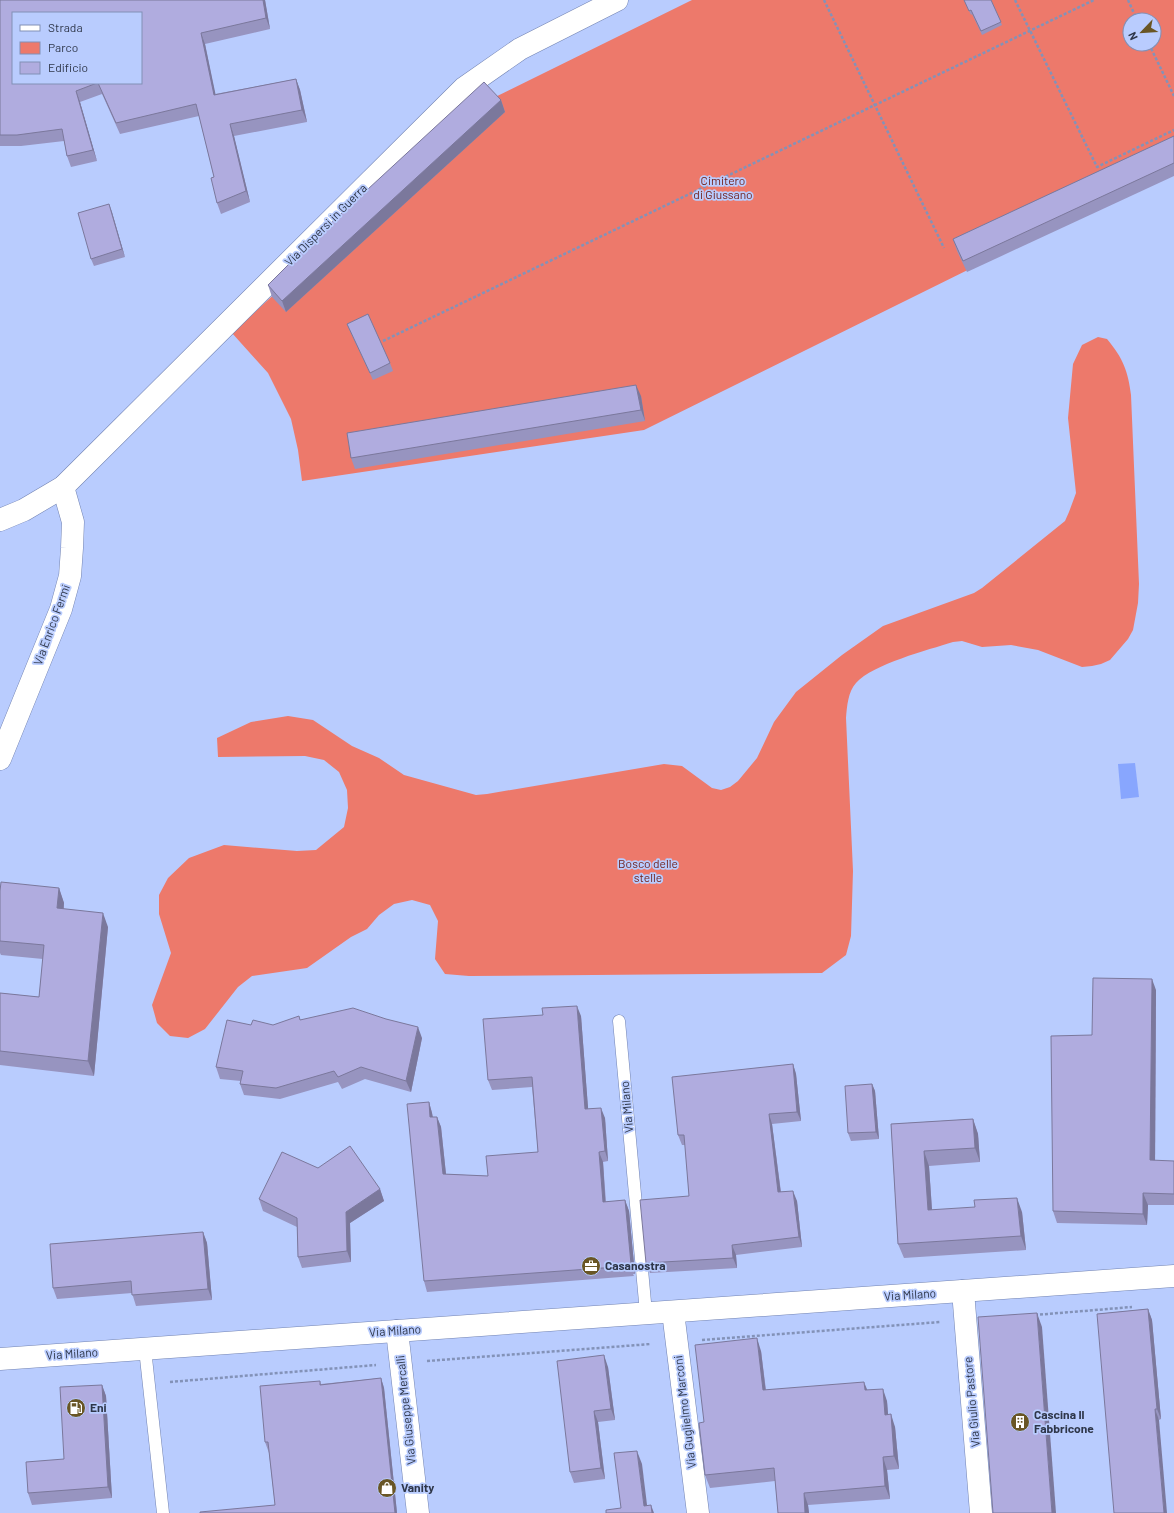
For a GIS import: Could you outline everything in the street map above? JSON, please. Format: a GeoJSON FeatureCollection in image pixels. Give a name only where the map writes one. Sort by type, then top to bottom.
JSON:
{"type":"FeatureCollection","features":[{"type":"Feature","properties":{"kind":"street","name":"Via Dispersi in Guerra"},"geometry":{"type":"LineString","coordinates":[[0,520],[24,510],[64,487],[464,88],[520,49],[617,0]]}},
{"type":"Feature","properties":{"kind":"street","name":"Via Enrico Fermi"},"geometry":{"type":"LineString","coordinates":[[0,759],[60,609],[70,576],[72,522],[64,487]]}},
{"type":"Feature","properties":{"kind":"street","name":"Via Milano"},"geometry":{"type":"LineString","coordinates":[[0,1359],[1174,1276]]}},
{"type":"Feature","properties":{"kind":"street","name":"Via Giulio Pastore"},"geometry":{"type":"LineString","coordinates":[[963,1291],[980,1513]]}},
{"type":"Feature","properties":{"kind":"street","name":"Via Guglielmo Marconi"},"geometry":{"type":"LineString","coordinates":[[673,1312],[698,1513]]}},
{"type":"Feature","properties":{"kind":"street","name":"Via Giuseppe Mercalli"},"geometry":{"type":"LineString","coordinates":[[397,1331],[418,1513]]}},
{"type":"Feature","properties":{"kind":"lane","name":"Via Milano"},"geometry":{"type":"LineString","coordinates":[[619,1021],[646,1313]]}},
{"type":"Feature","properties":{"kind":"lane"},"geometry":{"type":"LineString","coordinates":[[145,1349],[164,1513]]}},
{"type":"Feature","properties":{"kind":"path"},"geometry":{"type":"LineString","coordinates":[[824,0],[944,248]]}},
{"type":"Feature","properties":{"kind":"path"},"geometry":{"type":"LineString","coordinates":[[1016,0],[1097,167],[1174,130]]}},
{"type":"Feature","properties":{"kind":"path"},"geometry":{"type":"LineString","coordinates":[[383,341],[1094,0]]}},
{"type":"Feature","properties":{"kind":"path"},"geometry":{"type":"LineString","coordinates":[[1128,0],[1133,12]]}},
{"type":"Feature","properties":{"kind":"path"},"geometry":{"type":"LineString","coordinates":[[1153,52],[1174,96]]}},
{"type":"Feature","properties":{"kind":"green space","name":"Cimitero di Giussano"},"geometry":{"type":"Polygon","coordinates":[[[692,0],[1174,0],[1174,168],[644,430],[302,481],[298,450],[291,419],[268,373],[232,333],[483,103],[692,0]]]}},
{"type":"Feature","properties":{"kind":"green space","name":"Bosco delle stelle"},"geometry":{"type":"Polygon","coordinates":[[[1098,337],[1107,339],[1121,359],[1128,379],[1131,395],[1139,584],[1138,603],[1133,630],[1128,639],[1110,660],[1092,666],[1082,667],[1038,650],[1011,645],[982,647],[962,641],[953,642],[902,658],[875,670],[864,676],[856,683],[847,704],[846,718],[853,871],[851,936],[846,955],[822,973],[469,976],[445,974],[435,959],[438,921],[430,905],[412,900],[394,904],[379,915],[367,929],[351,937],[307,968],[252,976],[238,987],[205,1029],[188,1038],[170,1036],[157,1023],[152,1005],[171,953],[159,914],[159,895],[168,878],[189,858],[224,845],[297,851],[316,850],[344,827],[348,808],[347,790],[339,772],[324,760],[305,756],[218,757],[217,738],[251,722],[288,716],[313,720],[352,746],[379,758],[404,775],[476,795],[664,764],[682,766],[712,788],[721,790],[730,787],[738,781],[757,758],[774,722],[796,692],[842,655],[883,626],[974,593],[1065,521],[1076,493],[1068,418],[1073,364],[1082,345],[1098,337]]]}},
{"type":"Feature","properties":{"kind":"water"},"geometry":{"type":"Polygon","coordinates":[[[1135,763],[1139,797],[1121,799],[1118,764],[1135,763]]]}},
{"type":"Feature","properties":{"kind":"building"},"geometry":{"type":"Polygon","coordinates":[[[0,0],[263,0],[266,18],[201,33],[214,95],[296,79],[302,110],[230,124],[246,191],[217,203],[211,178],[214,177],[196,104],[116,123],[98,84],[142,84],[142,12],[12,12],[12,84],[94,84],[76,91],[93,150],[67,156],[62,129],[17,135],[0,135],[0,0]]]}},
{"type":"Feature","properties":{"kind":"building"},"geometry":{"type":"Polygon","coordinates":[[[964,0],[991,0],[1001,22],[981,31],[971,10],[969,11],[964,0]]]}},
{"type":"Feature","properties":{"kind":"building"},"geometry":{"type":"Polygon","coordinates":[[[484,82],[501,100],[282,301],[268,285],[316,237],[484,82]]]}},
{"type":"Feature","properties":{"kind":"building"},"geometry":{"type":"Polygon","coordinates":[[[1174,136],[1174,163],[963,261],[953,239],[1174,136]]]}},
{"type":"Feature","properties":{"kind":"building"},"geometry":{"type":"Polygon","coordinates":[[[109,204],[122,249],[91,259],[78,213],[109,204]]]}},
{"type":"Feature","properties":{"kind":"building"},"geometry":{"type":"Polygon","coordinates":[[[368,314],[390,363],[370,373],[347,324],[368,314]]]}},
{"type":"Feature","properties":{"kind":"building"},"geometry":{"type":"Polygon","coordinates":[[[636,385],[641,410],[351,458],[347,433],[636,385]]]}},
{"type":"Feature","properties":{"kind":"building"},"geometry":{"type":"Polygon","coordinates":[[[1,882],[59,888],[57,908],[103,913],[88,1061],[0,1051],[0,993],[39,997],[44,945],[0,941],[1,882]]]}},
{"type":"Feature","properties":{"kind":"building"},"geometry":{"type":"Polygon","coordinates":[[[1093,978],[1152,979],[1150,1160],[1174,1161],[1174,1194],[1143,1193],[1143,1214],[1053,1211],[1051,1036],[1092,1035],[1093,978]]]}},
{"type":"Feature","properties":{"kind":"building"},"geometry":{"type":"Polygon","coordinates":[[[577,1006],[585,1109],[601,1108],[605,1151],[599,1152],[603,1202],[625,1200],[630,1266],[424,1281],[407,1104],[429,1102],[430,1117],[437,1117],[443,1174],[488,1176],[486,1156],[538,1152],[532,1077],[488,1080],[483,1019],[543,1015],[542,1008],[577,1006]]]}},
{"type":"Feature","properties":{"kind":"building"},"geometry":{"type":"Polygon","coordinates":[[[353,1008],[386,1019],[418,1027],[406,1081],[361,1067],[338,1077],[334,1071],[276,1088],[240,1084],[243,1071],[216,1067],[227,1020],[251,1025],[253,1020],[273,1025],[299,1016],[300,1020],[353,1008]]]}},
{"type":"Feature","properties":{"kind":"building"},"geometry":{"type":"Polygon","coordinates":[[[793,1064],[797,1112],[769,1114],[778,1192],[793,1191],[799,1237],[732,1245],[733,1258],[646,1263],[640,1200],[689,1196],[684,1135],[678,1135],[672,1077],[793,1064]]]}},
{"type":"Feature","properties":{"kind":"building"},"geometry":{"type":"Polygon","coordinates":[[[872,1084],[876,1132],[848,1133],[845,1086],[872,1084]]]}},
{"type":"Feature","properties":{"kind":"building"},"geometry":{"type":"Polygon","coordinates":[[[973,1119],[975,1148],[924,1151],[928,1210],[975,1207],[974,1200],[1017,1198],[1021,1236],[898,1244],[891,1124],[973,1119]]]}},
{"type":"Feature","properties":{"kind":"building"},"geometry":{"type":"Polygon","coordinates":[[[350,1146],[380,1189],[346,1212],[347,1251],[298,1257],[297,1218],[259,1199],[282,1152],[318,1168],[350,1146]]]}},
{"type":"Feature","properties":{"kind":"building"},"geometry":{"type":"Polygon","coordinates":[[[203,1232],[208,1289],[132,1295],[131,1281],[53,1288],[50,1244],[203,1232]]]}},
{"type":"Feature","properties":{"kind":"building"},"geometry":{"type":"Polygon","coordinates":[[[1148,1309],[1164,1513],[1114,1513],[1097,1314],[1148,1309]]]}},
{"type":"Feature","properties":{"kind":"building","name":"Cascina Il Fabbricone"},"geometry":{"type":"Polygon","coordinates":[[[1037,1313],[1052,1513],[993,1513],[978,1317],[1037,1313]]]}},
{"type":"Feature","properties":{"kind":"building"},"geometry":{"type":"Polygon","coordinates":[[[757,1338],[763,1390],[864,1382],[865,1390],[883,1389],[885,1415],[891,1414],[894,1456],[883,1457],[885,1486],[804,1493],[805,1513],[778,1513],[774,1468],[705,1475],[699,1423],[704,1422],[695,1345],[757,1338]]]}},
{"type":"Feature","properties":{"kind":"building"},"geometry":{"type":"Polygon","coordinates":[[[604,1355],[611,1409],[594,1411],[601,1468],[570,1472],[557,1361],[604,1355]]]}},
{"type":"Feature","properties":{"kind":"building"},"geometry":{"type":"Polygon","coordinates":[[[381,1378],[395,1513],[200,1513],[275,1505],[268,1442],[265,1442],[260,1386],[320,1381],[320,1385],[381,1378]]]}},
{"type":"Feature","properties":{"kind":"building"},"geometry":{"type":"Polygon","coordinates":[[[102,1385],[108,1487],[28,1493],[26,1462],[64,1459],[60,1387],[102,1385]]]}},
{"type":"Feature","properties":{"kind":"building"},"geometry":{"type":"Polygon","coordinates":[[[637,1451],[644,1506],[651,1505],[652,1513],[606,1513],[606,1510],[621,1508],[614,1453],[637,1451]]]}},
{"type":"Feature","properties":{"kind":"place","name":"Casanostra"},"geometry":{"type":"Point","coordinates":[591,1266]}},
{"type":"Feature","properties":{"kind":"place","name":"Eni"},"geometry":{"type":"Point","coordinates":[76,1408]}},
{"type":"Feature","properties":{"kind":"place","name":"Cascina Il Fabbricone"},"geometry":{"type":"Point","coordinates":[1020,1422]}},
{"type":"Feature","properties":{"kind":"place","name":"Vanity"},"geometry":{"type":"Point","coordinates":[387,1488]}}]}
